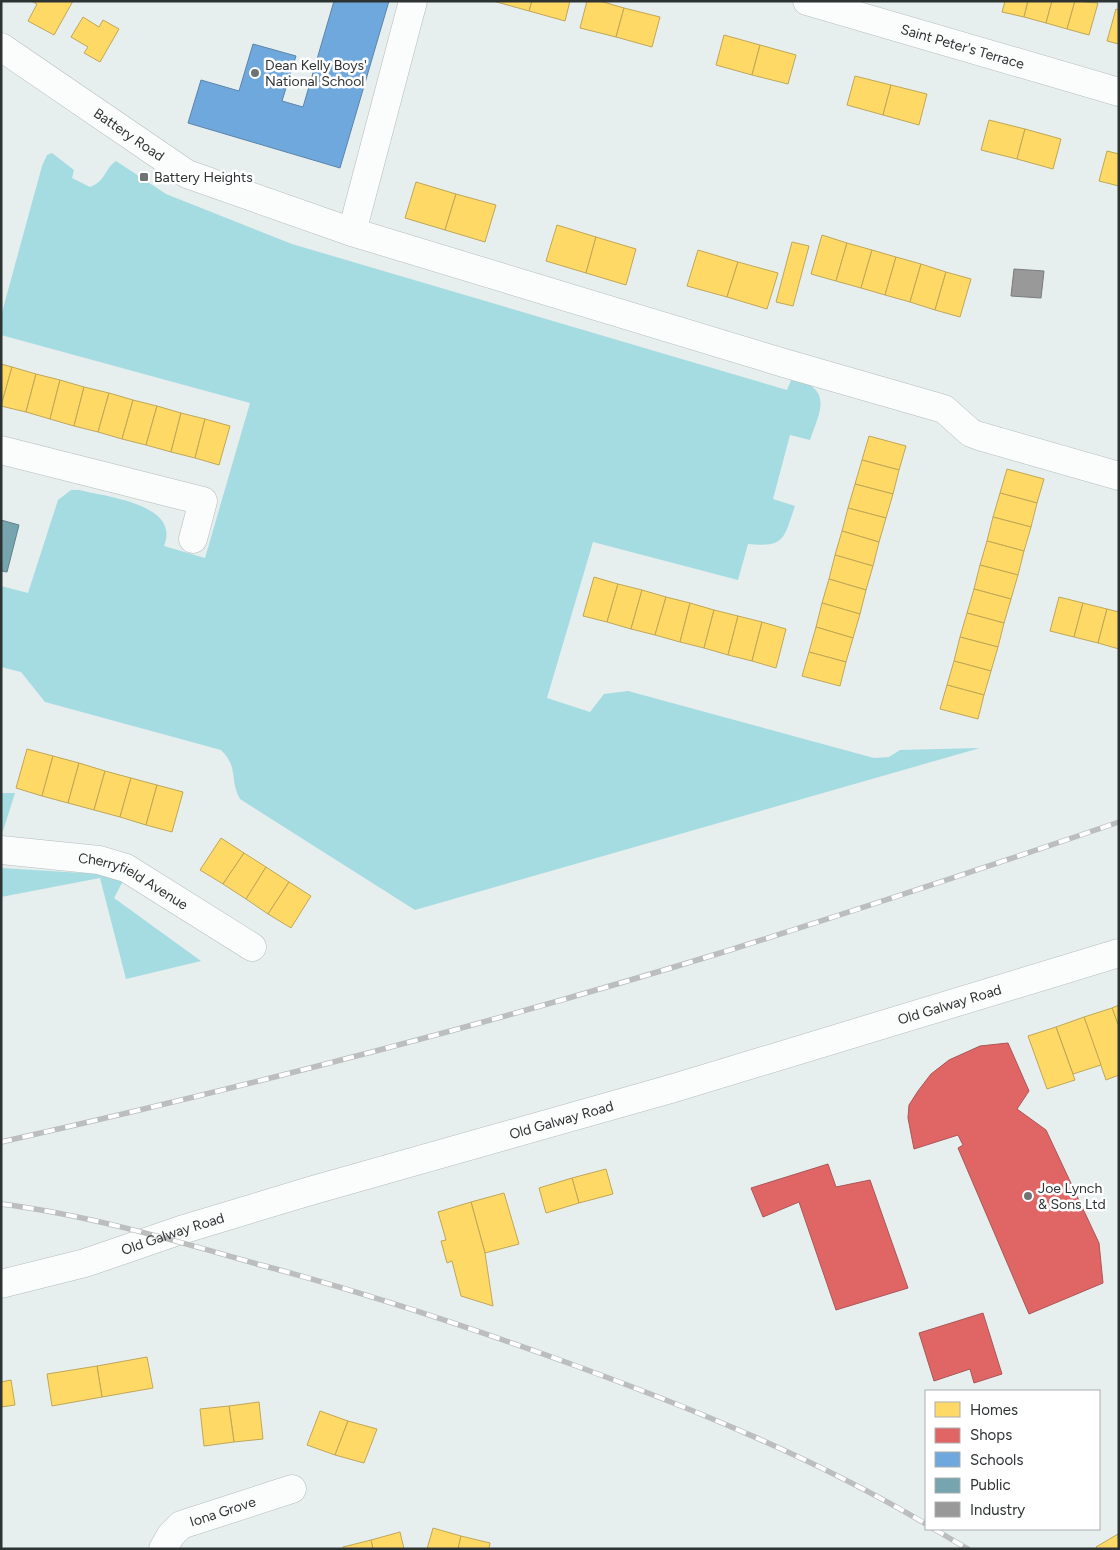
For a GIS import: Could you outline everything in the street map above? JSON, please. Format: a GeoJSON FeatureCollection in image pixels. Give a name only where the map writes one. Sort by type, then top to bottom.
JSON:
{"type":"FeatureCollection","features":[{"type":"Feature","properties":{"kind":"street"},"geometry":{"type":"LineString","coordinates":[[352,232],[413,1]]}},
{"type":"Feature","properties":{"kind":"street","name":"Saint Peter's Terrace"},"geometry":{"type":"LineString","coordinates":[[807,1],[1119,92]]}},
{"type":"Feature","properties":{"kind":"street","name":"Battery Road"},"geometry":{"type":"LineString","coordinates":[[1,47],[187,174],[352,232],[775,361],[944,409],[971,433],[978,436],[1119,476]]}},
{"type":"Feature","properties":{"kind":"street"},"geometry":{"type":"LineString","coordinates":[[1,450],[202,501],[193,539]]}},
{"type":"Feature","properties":{"kind":"street","name":"Cherryfield Avenue"},"geometry":{"type":"LineString","coordinates":[[1,850],[99,860],[126,868],[252,947]]}},
{"type":"Feature","properties":{"kind":"street","name":"Old Galway Road"},"geometry":{"type":"LineString","coordinates":[[1,1284],[85,1263],[181,1230],[301,1193],[647,1096],[1119,953]]}},
{"type":"Feature","properties":{"kind":"street","name":"Iona Grove"},"geometry":{"type":"LineString","coordinates":[[163,1549],[180,1524],[292,1489]]}},
{"type":"Feature","properties":{"kind":"shaded area"},"geometry":{"type":"Polygon","coordinates":[[[52,153],[74,170],[72,178],[90,187],[102,178],[116,161],[166,194],[292,244],[787,390],[792,378],[814,388],[819,394],[820,410],[818,419],[810,440],[790,435],[773,499],[795,506],[782,538],[770,544],[748,544],[738,580],[593,542],[547,698],[590,712],[604,694],[628,691],[874,758],[889,757],[900,750],[980,748],[415,910],[240,799],[230,762],[221,750],[45,702],[21,672],[1,667],[1,586],[28,593],[58,500],[71,490],[79,490],[138,505],[152,512],[162,521],[166,532],[164,546],[205,558],[250,403],[1,335],[1,316],[42,166],[47,155],[52,153]]]}},
{"type":"Feature","properties":{"kind":"shaded area"},"geometry":{"type":"Polygon","coordinates":[[[1,793],[15,793],[3,831],[1,831],[1,793]]]}},
{"type":"Feature","properties":{"kind":"shaded area"},"geometry":{"type":"Polygon","coordinates":[[[1,868],[83,873],[106,872],[123,881],[114,898],[201,961],[126,979],[100,878],[1,897],[1,868]]]}},
{"type":"Feature","properties":{"kind":"building: Homes"},"geometry":{"type":"Polygon","coordinates":[[[31,1],[73,1],[54,35],[28,21],[37,4],[31,1]]]}},
{"type":"Feature","properties":{"kind":"building: Homes"},"geometry":{"type":"Polygon","coordinates":[[[493,1],[532,1],[529,11],[493,1]]]}},
{"type":"Feature","properties":{"kind":"building: Homes"},"geometry":{"type":"Polygon","coordinates":[[[532,1],[570,1],[565,21],[529,11],[532,1]]]}},
{"type":"Feature","properties":{"kind":"building: Homes"},"geometry":{"type":"Polygon","coordinates":[[[587,1],[600,1],[624,8],[616,37],[580,28],[587,1]]]}},
{"type":"Feature","properties":{"kind":"building: Homes"},"geometry":{"type":"Polygon","coordinates":[[[1005,1],[1028,1],[1024,17],[1002,12],[1005,1]]]}},
{"type":"Feature","properties":{"kind":"building: Homes"},"geometry":{"type":"Polygon","coordinates":[[[1028,1],[1052,1],[1046,23],[1024,17],[1028,1]]]}},
{"type":"Feature","properties":{"kind":"building: Homes"},"geometry":{"type":"Polygon","coordinates":[[[1052,1],[1075,1],[1067,29],[1046,23],[1052,1]]]}},
{"type":"Feature","properties":{"kind":"building: Homes"},"geometry":{"type":"Polygon","coordinates":[[[1075,1],[1098,3],[1089,35],[1067,29],[1075,1]]]}},
{"type":"Feature","properties":{"kind":"building: Homes"},"geometry":{"type":"Polygon","coordinates":[[[624,8],[660,17],[652,47],[616,37],[624,8]]]}},
{"type":"Feature","properties":{"kind":"building: Homes"},"geometry":{"type":"Polygon","coordinates":[[[1116,9],[1119,10],[1119,44],[1107,41],[1116,9]]]}},
{"type":"Feature","properties":{"kind":"building: Homes"},"geometry":{"type":"Polygon","coordinates":[[[83,17],[99,27],[103,20],[119,29],[100,62],[84,53],[88,47],[71,37],[83,17]]]}},
{"type":"Feature","properties":{"kind":"building: Homes"},"geometry":{"type":"Polygon","coordinates":[[[724,35],[760,45],[752,75],[716,65],[724,35]]]}},
{"type":"Feature","properties":{"kind":"building: Homes"},"geometry":{"type":"Polygon","coordinates":[[[760,45],[796,55],[788,84],[752,75],[760,45]]]}},
{"type":"Feature","properties":{"kind":"building: Homes"},"geometry":{"type":"Polygon","coordinates":[[[855,76],[891,85],[883,115],[847,105],[855,76]]]}},
{"type":"Feature","properties":{"kind":"building: Homes"},"geometry":{"type":"Polygon","coordinates":[[[891,85],[927,94],[919,125],[883,115],[891,85]]]}},
{"type":"Feature","properties":{"kind":"building: Homes"},"geometry":{"type":"Polygon","coordinates":[[[989,120],[1025,129],[1017,159],[981,150],[989,120]]]}},
{"type":"Feature","properties":{"kind":"building: Homes"},"geometry":{"type":"Polygon","coordinates":[[[1025,129],[1061,139],[1053,169],[1017,159],[1025,129]]]}},
{"type":"Feature","properties":{"kind":"building: Homes"},"geometry":{"type":"Polygon","coordinates":[[[1107,151],[1119,154],[1119,186],[1099,181],[1107,151]]]}},
{"type":"Feature","properties":{"kind":"building: Homes"},"geometry":{"type":"Polygon","coordinates":[[[416,182],[456,194],[445,230],[405,218],[416,182]]]}},
{"type":"Feature","properties":{"kind":"building: Homes"},"geometry":{"type":"Polygon","coordinates":[[[456,194],[496,205],[485,242],[445,230],[456,194]]]}},
{"type":"Feature","properties":{"kind":"building: Homes"},"geometry":{"type":"Polygon","coordinates":[[[557,225],[596,237],[586,273],[546,261],[557,225]]]}},
{"type":"Feature","properties":{"kind":"building: Homes"},"geometry":{"type":"Polygon","coordinates":[[[822,235],[847,243],[836,281],[811,274],[822,235]]]}},
{"type":"Feature","properties":{"kind":"building: Homes"},"geometry":{"type":"Polygon","coordinates":[[[596,237],[636,249],[626,285],[586,273],[596,237]]]}},
{"type":"Feature","properties":{"kind":"building: Homes"},"geometry":{"type":"Polygon","coordinates":[[[792,242],[809,246],[793,306],[776,302],[792,242]]]}},
{"type":"Feature","properties":{"kind":"building: Homes"},"geometry":{"type":"Polygon","coordinates":[[[847,243],[872,250],[861,288],[836,281],[847,243]]]}},
{"type":"Feature","properties":{"kind":"building: Homes"},"geometry":{"type":"Polygon","coordinates":[[[698,250],[738,262],[727,297],[687,286],[698,250]]]}},
{"type":"Feature","properties":{"kind":"building: Homes"},"geometry":{"type":"Polygon","coordinates":[[[872,250],[896,257],[885,295],[861,288],[872,250]]]}},
{"type":"Feature","properties":{"kind":"building: Homes"},"geometry":{"type":"Polygon","coordinates":[[[896,257],[921,264],[910,302],[885,295],[896,257]]]}},
{"type":"Feature","properties":{"kind":"building: Homes"},"geometry":{"type":"Polygon","coordinates":[[[738,262],[778,273],[767,309],[727,297],[738,262]]]}},
{"type":"Feature","properties":{"kind":"building: Homes"},"geometry":{"type":"Polygon","coordinates":[[[921,264],[946,272],[935,310],[910,302],[921,264]]]}},
{"type":"Feature","properties":{"kind":"building: Homes"},"geometry":{"type":"Polygon","coordinates":[[[946,272],[971,279],[960,317],[935,310],[946,272]]]}},
{"type":"Feature","properties":{"kind":"building: Homes"},"geometry":{"type":"Polygon","coordinates":[[[1,364],[12,367],[1,406],[1,364]]]}},
{"type":"Feature","properties":{"kind":"building: Homes"},"geometry":{"type":"Polygon","coordinates":[[[12,367],[36,374],[26,412],[1,406],[12,367]]]}},
{"type":"Feature","properties":{"kind":"building: Homes"},"geometry":{"type":"Polygon","coordinates":[[[36,374],[60,380],[50,419],[26,412],[36,374]]]}},
{"type":"Feature","properties":{"kind":"building: Homes"},"geometry":{"type":"Polygon","coordinates":[[[60,380],[84,387],[74,426],[50,419],[60,380]]]}},
{"type":"Feature","properties":{"kind":"building: Homes"},"geometry":{"type":"Polygon","coordinates":[[[84,387],[109,393],[98,432],[74,426],[84,387]]]}},
{"type":"Feature","properties":{"kind":"building: Homes"},"geometry":{"type":"Polygon","coordinates":[[[109,393],[133,400],[122,439],[98,432],[109,393]]]}},
{"type":"Feature","properties":{"kind":"building: Homes"},"geometry":{"type":"Polygon","coordinates":[[[133,400],[157,406],[146,445],[122,439],[133,400]]]}},
{"type":"Feature","properties":{"kind":"building: Homes"},"geometry":{"type":"Polygon","coordinates":[[[157,406],[181,413],[171,452],[146,445],[157,406]]]}},
{"type":"Feature","properties":{"kind":"building: Homes"},"geometry":{"type":"Polygon","coordinates":[[[181,413],[205,419],[195,458],[171,452],[181,413]]]}},
{"type":"Feature","properties":{"kind":"building: Homes"},"geometry":{"type":"Polygon","coordinates":[[[205,419],[230,426],[219,465],[195,458],[205,419]]]}},
{"type":"Feature","properties":{"kind":"building: Homes"},"geometry":{"type":"Polygon","coordinates":[[[869,436],[906,446],[899,470],[862,460],[869,436]]]}},
{"type":"Feature","properties":{"kind":"building: Homes"},"geometry":{"type":"Polygon","coordinates":[[[862,460],[899,470],[893,494],[855,484],[862,460]]]}},
{"type":"Feature","properties":{"kind":"building: Homes"},"geometry":{"type":"Polygon","coordinates":[[[1007,469],[1044,479],[1037,503],[1000,493],[1007,469]]]}},
{"type":"Feature","properties":{"kind":"building: Homes"},"geometry":{"type":"Polygon","coordinates":[[[855,484],[893,494],[886,518],[848,508],[855,484]]]}},
{"type":"Feature","properties":{"kind":"building: Homes"},"geometry":{"type":"Polygon","coordinates":[[[1000,493],[1037,503],[1031,527],[993,517],[1000,493]]]}},
{"type":"Feature","properties":{"kind":"building: Homes"},"geometry":{"type":"Polygon","coordinates":[[[848,508],[886,518],[879,542],[842,531],[848,508]]]}},
{"type":"Feature","properties":{"kind":"building: Homes"},"geometry":{"type":"Polygon","coordinates":[[[993,517],[1031,527],[1024,551],[987,541],[993,517]]]}},
{"type":"Feature","properties":{"kind":"building: Homes"},"geometry":{"type":"Polygon","coordinates":[[[842,531],[879,542],[873,566],[835,555],[842,531]]]}},
{"type":"Feature","properties":{"kind":"building: Homes"},"geometry":{"type":"Polygon","coordinates":[[[987,541],[1024,551],[1018,575],[980,565],[987,541]]]}},
{"type":"Feature","properties":{"kind":"building: Homes"},"geometry":{"type":"Polygon","coordinates":[[[835,555],[873,566],[866,590],[829,579],[835,555]]]}},
{"type":"Feature","properties":{"kind":"building: Homes"},"geometry":{"type":"Polygon","coordinates":[[[980,565],[1018,575],[1011,599],[974,589],[980,565]]]}},
{"type":"Feature","properties":{"kind":"building: Homes"},"geometry":{"type":"Polygon","coordinates":[[[594,577],[618,584],[607,622],[583,616],[594,577]]]}},
{"type":"Feature","properties":{"kind":"building: Homes"},"geometry":{"type":"Polygon","coordinates":[[[829,579],[866,590],[860,614],[822,603],[829,579]]]}},
{"type":"Feature","properties":{"kind":"building: Homes"},"geometry":{"type":"Polygon","coordinates":[[[618,584],[642,590],[631,629],[607,622],[618,584]]]}},
{"type":"Feature","properties":{"kind":"building: Homes"},"geometry":{"type":"Polygon","coordinates":[[[974,589],[1011,599],[1004,623],[967,613],[974,589]]]}},
{"type":"Feature","properties":{"kind":"building: Homes"},"geometry":{"type":"Polygon","coordinates":[[[642,590],[666,597],[655,635],[631,629],[642,590]]]}},
{"type":"Feature","properties":{"kind":"building: Homes"},"geometry":{"type":"Polygon","coordinates":[[[666,597],[690,603],[680,642],[655,635],[666,597]]]}},
{"type":"Feature","properties":{"kind":"building: Homes"},"geometry":{"type":"Polygon","coordinates":[[[1059,597],[1083,603],[1074,637],[1050,631],[1059,597]]]}},
{"type":"Feature","properties":{"kind":"building: Homes"},"geometry":{"type":"Polygon","coordinates":[[[690,603],[714,610],[704,648],[680,642],[690,603]]]}},
{"type":"Feature","properties":{"kind":"building: Homes"},"geometry":{"type":"Polygon","coordinates":[[[822,603],[860,614],[853,638],[816,627],[822,603]]]}},
{"type":"Feature","properties":{"kind":"building: Homes"},"geometry":{"type":"Polygon","coordinates":[[[1083,603],[1107,609],[1098,643],[1074,637],[1083,603]]]}},
{"type":"Feature","properties":{"kind":"building: Homes"},"geometry":{"type":"Polygon","coordinates":[[[1107,609],[1119,612],[1119,649],[1098,643],[1107,609]]]}},
{"type":"Feature","properties":{"kind":"building: Homes"},"geometry":{"type":"Polygon","coordinates":[[[714,610],[738,616],[728,655],[704,648],[714,610]]]}},
{"type":"Feature","properties":{"kind":"building: Homes"},"geometry":{"type":"Polygon","coordinates":[[[967,613],[1004,623],[998,647],[960,637],[967,613]]]}},
{"type":"Feature","properties":{"kind":"building: Homes"},"geometry":{"type":"Polygon","coordinates":[[[738,616],[762,622],[752,661],[728,655],[738,616]]]}},
{"type":"Feature","properties":{"kind":"building: Homes"},"geometry":{"type":"Polygon","coordinates":[[[762,622],[786,629],[776,668],[752,661],[762,622]]]}},
{"type":"Feature","properties":{"kind":"building: Homes"},"geometry":{"type":"Polygon","coordinates":[[[816,627],[853,638],[846,662],[809,652],[816,627]]]}},
{"type":"Feature","properties":{"kind":"building: Homes"},"geometry":{"type":"Polygon","coordinates":[[[960,637],[998,647],[991,671],[954,661],[960,637]]]}},
{"type":"Feature","properties":{"kind":"building: Homes"},"geometry":{"type":"Polygon","coordinates":[[[809,652],[846,662],[840,686],[802,676],[809,652]]]}},
{"type":"Feature","properties":{"kind":"building: Homes"},"geometry":{"type":"Polygon","coordinates":[[[954,661],[991,671],[984,695],[947,685],[954,661]]]}},
{"type":"Feature","properties":{"kind":"building: Homes"},"geometry":{"type":"Polygon","coordinates":[[[947,685],[984,695],[978,719],[940,709],[947,685]]]}},
{"type":"Feature","properties":{"kind":"building: Homes"},"geometry":{"type":"Polygon","coordinates":[[[27,749],[53,756],[42,796],[16,788],[27,749]]]}},
{"type":"Feature","properties":{"kind":"building: Homes"},"geometry":{"type":"Polygon","coordinates":[[[53,756],[79,763],[68,803],[42,796],[53,756]]]}},
{"type":"Feature","properties":{"kind":"building: Homes"},"geometry":{"type":"Polygon","coordinates":[[[79,763],[105,771],[94,810],[68,803],[79,763]]]}},
{"type":"Feature","properties":{"kind":"building: Homes"},"geometry":{"type":"Polygon","coordinates":[[[105,771],[131,778],[120,817],[94,810],[105,771]]]}},
{"type":"Feature","properties":{"kind":"building: Homes"},"geometry":{"type":"Polygon","coordinates":[[[131,778],[157,785],[146,825],[120,817],[131,778]]]}},
{"type":"Feature","properties":{"kind":"building: Homes"},"geometry":{"type":"Polygon","coordinates":[[[157,785],[183,792],[172,832],[146,825],[157,785]]]}},
{"type":"Feature","properties":{"kind":"building: Homes"},"geometry":{"type":"Polygon","coordinates":[[[221,838],[244,853],[223,884],[200,870],[221,838]]]}},
{"type":"Feature","properties":{"kind":"building: Homes"},"geometry":{"type":"Polygon","coordinates":[[[244,853],[266,867],[246,899],[223,884],[244,853]]]}},
{"type":"Feature","properties":{"kind":"building: Homes"},"geometry":{"type":"Polygon","coordinates":[[[266,867],[289,882],[268,914],[246,899],[266,867]]]}},
{"type":"Feature","properties":{"kind":"building: Homes"},"geometry":{"type":"Polygon","coordinates":[[[289,882],[311,896],[291,928],[268,914],[289,882]]]}},
{"type":"Feature","properties":{"kind":"building: Homes"},"geometry":{"type":"Polygon","coordinates":[[[1119,1005],[1119,1027],[1112,1008],[1119,1005]]]}},
{"type":"Feature","properties":{"kind":"building: Homes"},"geometry":{"type":"Polygon","coordinates":[[[1112,1008],[1119,1027],[1119,1075],[1106,1080],[1084,1017],[1112,1008]]]}},
{"type":"Feature","properties":{"kind":"building: Homes"},"geometry":{"type":"Polygon","coordinates":[[[1084,1017],[1101,1065],[1073,1074],[1056,1027],[1084,1017]]]}},
{"type":"Feature","properties":{"kind":"building: Homes"},"geometry":{"type":"Polygon","coordinates":[[[1056,1027],[1075,1080],[1047,1089],[1028,1036],[1056,1027]]]}},
{"type":"Feature","properties":{"kind":"building: Homes"},"geometry":{"type":"Polygon","coordinates":[[[606,1169],[613,1194],[579,1203],[572,1178],[606,1169]]]}},
{"type":"Feature","properties":{"kind":"building: Homes"},"geometry":{"type":"Polygon","coordinates":[[[572,1178],[579,1203],[546,1213],[539,1188],[572,1178]]]}},
{"type":"Feature","properties":{"kind":"building: Homes"},"geometry":{"type":"Polygon","coordinates":[[[504,1193],[519,1244],[485,1253],[471,1202],[504,1193]]]}},
{"type":"Feature","properties":{"kind":"building: Homes"},"geometry":{"type":"Polygon","coordinates":[[[471,1202],[485,1253],[493,1306],[461,1296],[452,1261],[447,1263],[441,1241],[446,1240],[438,1212],[471,1202]]]}},
{"type":"Feature","properties":{"kind":"building: Homes"},"geometry":{"type":"Polygon","coordinates":[[[147,1357],[153,1388],[102,1397],[97,1366],[147,1357]]]}},
{"type":"Feature","properties":{"kind":"building: Homes"},"geometry":{"type":"Polygon","coordinates":[[[97,1366],[102,1397],[52,1406],[47,1374],[97,1366]]]}},
{"type":"Feature","properties":{"kind":"building: Homes"},"geometry":{"type":"Polygon","coordinates":[[[11,1380],[15,1405],[1,1407],[1,1382],[11,1380]]]}},
{"type":"Feature","properties":{"kind":"building: Homes"},"geometry":{"type":"Polygon","coordinates":[[[259,1402],[263,1439],[234,1442],[229,1406],[259,1402]]]}},
{"type":"Feature","properties":{"kind":"building: Homes"},"geometry":{"type":"Polygon","coordinates":[[[229,1406],[234,1442],[204,1446],[200,1409],[229,1406]]]}},
{"type":"Feature","properties":{"kind":"building: Homes"},"geometry":{"type":"Polygon","coordinates":[[[320,1411],[348,1421],[335,1455],[307,1445],[320,1411]]]}},
{"type":"Feature","properties":{"kind":"building: Homes"},"geometry":{"type":"Polygon","coordinates":[[[348,1421],[377,1429],[364,1463],[335,1455],[348,1421]]]}},
{"type":"Feature","properties":{"kind":"building: Homes"},"geometry":{"type":"Polygon","coordinates":[[[433,1528],[461,1536],[458,1549],[427,1549],[433,1528]]]}},
{"type":"Feature","properties":{"kind":"building: Homes"},"geometry":{"type":"Polygon","coordinates":[[[400,1532],[404,1549],[373,1549],[371,1540],[400,1532]]]}},
{"type":"Feature","properties":{"kind":"building: Homes"},"geometry":{"type":"Polygon","coordinates":[[[1118,1534],[1119,1549],[1097,1549],[1096,1547],[1118,1534]]]}},
{"type":"Feature","properties":{"kind":"building: Homes"},"geometry":{"type":"Polygon","coordinates":[[[461,1536],[490,1543],[489,1549],[458,1549],[461,1536]]]}},
{"type":"Feature","properties":{"kind":"building: Homes"},"geometry":{"type":"Polygon","coordinates":[[[371,1540],[373,1549],[343,1549],[343,1547],[371,1540]]]}},
{"type":"Feature","properties":{"kind":"building: Shops","name":"Joe Lynch & Sons Ltd"},"geometry":{"type":"Polygon","coordinates":[[[1008,1043],[1029,1091],[1017,1109],[1046,1130],[1099,1243],[1103,1283],[1029,1314],[958,1148],[963,1145],[958,1135],[914,1149],[908,1118],[909,1105],[918,1091],[931,1074],[949,1060],[980,1046],[1008,1043]]]}},
{"type":"Feature","properties":{"kind":"building: Shops"},"geometry":{"type":"Polygon","coordinates":[[[828,1164],[836,1187],[870,1180],[908,1288],[836,1310],[799,1202],[763,1217],[751,1188],[828,1164]]]}},
{"type":"Feature","properties":{"kind":"building: Shops"},"geometry":{"type":"Polygon","coordinates":[[[983,1313],[1002,1374],[974,1383],[970,1369],[934,1381],[919,1333],[983,1313]]]}},
{"type":"Feature","properties":{"kind":"building: Schools"},"geometry":{"type":"Polygon","coordinates":[[[334,1],[389,1],[340,168],[188,123],[201,80],[239,91],[253,44],[296,56],[282,101],[303,107],[334,1]]]}},
{"type":"Feature","properties":{"kind":"building: Public"},"geometry":{"type":"Polygon","coordinates":[[[1,520],[19,525],[7,572],[1,571],[1,520]]]}},
{"type":"Feature","properties":{"kind":"building: Industry"},"geometry":{"type":"Polygon","coordinates":[[[1014,269],[1044,271],[1041,298],[1011,296],[1014,269]]]}},
{"type":"Feature","properties":{"kind":"railway"},"geometry":{"type":"LineString","coordinates":[[1,1142],[276,1077],[458,1029],[640,977],[779,935],[1119,822]]}},
{"type":"Feature","properties":{"kind":"railway"},"geometry":{"type":"LineString","coordinates":[[1,1204],[67,1215],[165,1238],[339,1287],[494,1337],[617,1381],[753,1436],[841,1477],[925,1523]]}},
{"type":"Feature","properties":{"kind":"railway"},"geometry":{"type":"LineString","coordinates":[[936,1530],[968,1549]]}},
{"type":"Feature","properties":{"kind":"place","name":"Dean Kelly Boys' National School"},"geometry":{"type":"Point","coordinates":[255,73]}},
{"type":"Feature","properties":{"kind":"place","name":"Battery Heights"},"geometry":{"type":"Point","coordinates":[144,177]}},
{"type":"Feature","properties":{"kind":"place","name":"Joe Lynch & Sons Ltd"},"geometry":{"type":"Point","coordinates":[1028,1196]}}]}
